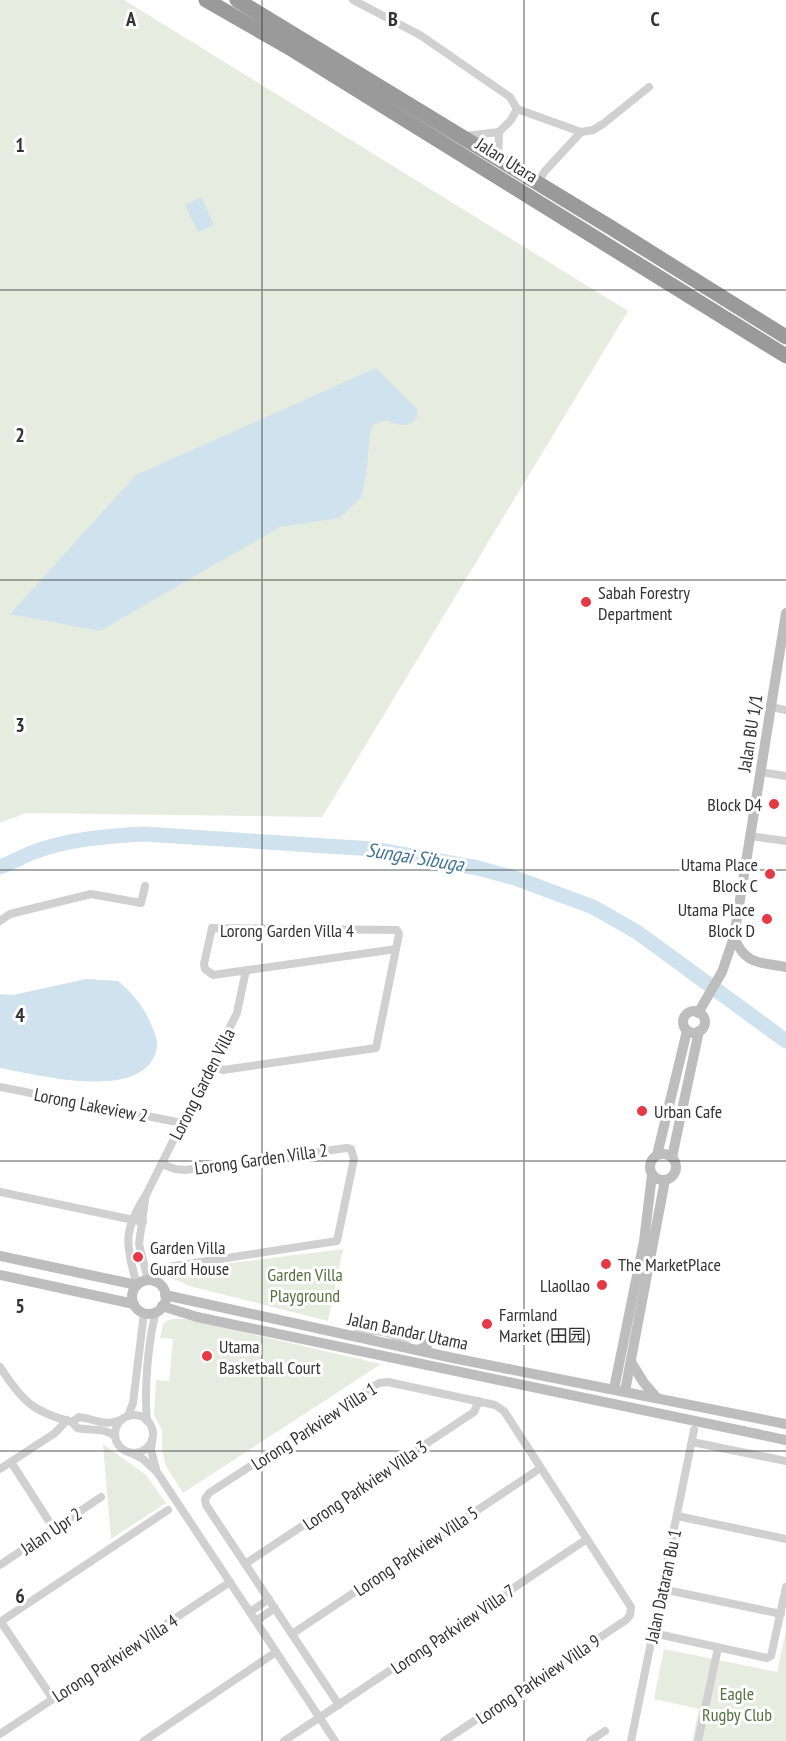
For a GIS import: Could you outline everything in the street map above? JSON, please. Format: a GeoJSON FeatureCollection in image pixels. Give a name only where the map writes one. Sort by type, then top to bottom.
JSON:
{"type":"FeatureCollection","features":[{"type":"Feature","properties":{"kind":"highway","name":"Jalan Utara"},"geometry":{"type":"LineString","coordinates":[[206,0],[288,47],[786,356]]}},
{"type":"Feature","properties":{"kind":"highway","name":"Jalan Utara"},"geometry":{"type":"LineString","coordinates":[[237,0],[610,227],[786,338]]}},
{"type":"Feature","properties":{"kind":"highway"},"geometry":{"type":"LineString","coordinates":[[610,227],[618,243],[676,278],[678,282],[675,288]]}},
{"type":"Feature","properties":{"kind":"street"},"geometry":{"type":"LineString","coordinates":[[353,0],[420,35],[510,97],[517,110],[581,132],[593,130],[603,124],[649,87]]}},
{"type":"Feature","properties":{"kind":"street"},"geometry":{"type":"LineString","coordinates":[[461,136],[499,132],[512,120],[517,110]]}},
{"type":"Feature","properties":{"kind":"street"},"geometry":{"type":"LineString","coordinates":[[498,160],[499,132]]}},
{"type":"Feature","properties":{"kind":"street"},"geometry":{"type":"LineString","coordinates":[[537,183],[581,132]]}},
{"type":"Feature","properties":{"kind":"street","name":"Jalan BU 1/1"},"geometry":{"type":"LineString","coordinates":[[698,1013],[724,968],[734,937],[786,613]]}},
{"type":"Feature","properties":{"kind":"street"},"geometry":{"type":"LineString","coordinates":[[771,707],[786,710]]}},
{"type":"Feature","properties":{"kind":"street"},"geometry":{"type":"LineString","coordinates":[[760,772],[786,776]]}},
{"type":"Feature","properties":{"kind":"street"},"geometry":{"type":"LineString","coordinates":[[750,836],[786,841]]}},
{"type":"Feature","properties":{"kind":"street"},"geometry":{"type":"LineString","coordinates":[[0,921],[10,914],[91,894],[141,903],[145,886]]}},
{"type":"Feature","properties":{"kind":"street","name":"Lorong Garden Villa 4"},"geometry":{"type":"LineString","coordinates":[[212,928],[397,930],[399,934],[396,949],[213,975],[205,969],[204,964],[212,928]]}},
{"type":"Feature","properties":{"kind":"street"},"geometry":{"type":"LineString","coordinates":[[734,937],[747,958]]}},
{"type":"Feature","properties":{"kind":"street"},"geometry":{"type":"LineString","coordinates":[[211,1065],[223,1070],[376,1048],[396,949]]}},
{"type":"Feature","properties":{"kind":"street"},"geometry":{"type":"LineString","coordinates":[[724,968],[747,958],[786,967]]}},
{"type":"Feature","properties":{"kind":"street","name":"Lorong Garden Villa"},"geometry":{"type":"LineString","coordinates":[[137,1285],[127,1247],[132,1219],[237,1013],[246,970]]}},
{"type":"Feature","properties":{"kind":"street"},"geometry":{"type":"LineString","coordinates":[[691,1012],[698,1013],[704,1020],[704,1027],[693,1033],[687,1031],[683,1024],[685,1016],[691,1012]]}},
{"type":"Feature","properties":{"kind":"street"},"geometry":{"type":"LineString","coordinates":[[663,1414],[650,1405],[624,1400],[619,1392],[618,1365],[644,1240],[652,1175],[650,1162],[657,1155],[687,1031]]}},
{"type":"Feature","properties":{"kind":"street"},"geometry":{"type":"LineString","coordinates":[[652,1175],[665,1180],[672,1176],[676,1168],[672,1157],[699,1031]]}},
{"type":"Feature","properties":{"kind":"street","name":"Lorong Lakeview 2"},"geometry":{"type":"LineString","coordinates":[[0,1087],[182,1123]]}},
{"type":"Feature","properties":{"kind":"street","name":"Lorong Garden Villa 2"},"geometry":{"type":"LineString","coordinates":[[162,1164],[174,1169],[185,1170],[347,1148],[351,1149],[354,1159],[339,1238],[334,1243],[168,1267]]}},
{"type":"Feature","properties":{"kind":"street"},"geometry":{"type":"LineString","coordinates":[[657,1155],[665,1154],[672,1157]]}},
{"type":"Feature","properties":{"kind":"street"},"geometry":{"type":"LineString","coordinates":[[619,1392],[631,1362],[665,1180]]}},
{"type":"Feature","properties":{"kind":"street"},"geometry":{"type":"LineString","coordinates":[[0,1192],[143,1222]]}},
{"type":"Feature","properties":{"kind":"street","name":"Lorong Garden Villa"},"geometry":{"type":"LineString","coordinates":[[146,1195],[139,1244],[148,1280]]}},
{"type":"Feature","properties":{"kind":"street"},"geometry":{"type":"LineString","coordinates":[[0,1256],[137,1285],[148,1280]]}},
{"type":"Feature","properties":{"kind":"street"},"geometry":{"type":"LineString","coordinates":[[0,1275],[134,1304],[144,1313],[133,1403],[125,1418],[116,1428],[115,1436],[120,1447],[156,1469]]}},
{"type":"Feature","properties":{"kind":"street","name":"Jalan Bandar Utama"},"geometry":{"type":"LineString","coordinates":[[148,1280],[158,1282],[162,1286],[161,1304]]}},
{"type":"Feature","properties":{"kind":"street"},"geometry":{"type":"LineString","coordinates":[[134,1304],[132,1294],[137,1285]]}},
{"type":"Feature","properties":{"kind":"street"},"geometry":{"type":"LineString","coordinates":[[335,1741],[156,1469],[151,1450],[152,1432],[147,1421],[145,1402],[153,1326],[161,1304],[197,1317],[786,1440]]}},
{"type":"Feature","properties":{"kind":"street","name":"Jalan Bandar Utama"},"geometry":{"type":"LineString","coordinates":[[144,1313],[161,1304],[351,1336],[786,1424]]}},
{"type":"Feature","properties":{"kind":"street"},"geometry":{"type":"LineString","coordinates":[[414,1350],[423,1349],[435,1333]]}},
{"type":"Feature","properties":{"kind":"street"},"geometry":{"type":"LineString","coordinates":[[438,1355],[449,1370]]}},
{"type":"Feature","properties":{"kind":"street"},"geometry":{"type":"LineString","coordinates":[[631,1362],[656,1397]]}},
{"type":"Feature","properties":{"kind":"street"},"geometry":{"type":"LineString","coordinates":[[584,1382],[601,1380],[618,1365]]}},
{"type":"Feature","properties":{"kind":"street"},"geometry":{"type":"LineString","coordinates":[[0,1367],[29,1404],[52,1417],[70,1421],[77,1428],[90,1431],[98,1425],[138,1416],[147,1421]]}},
{"type":"Feature","properties":{"kind":"street","name":"Lorong Parkview Villa 1"},"geometry":{"type":"LineString","coordinates":[[339,1705],[206,1505],[205,1499],[209,1493],[379,1383],[388,1382],[479,1401],[495,1405],[504,1411],[539,1469],[625,1596],[631,1607],[630,1615]]}},
{"type":"Feature","properties":{"kind":"street"},"geometry":{"type":"LineString","coordinates":[[571,1395],[586,1393],[601,1396],[619,1392]]}},
{"type":"Feature","properties":{"kind":"street","name":"Lorong Parkview Villa 3"},"geometry":{"type":"LineString","coordinates":[[245,1564],[474,1413],[479,1401]]}},
{"type":"Feature","properties":{"kind":"street"},"geometry":{"type":"LineString","coordinates":[[685,1419],[694,1430],[708,1423]]}},
{"type":"Feature","properties":{"kind":"street"},"geometry":{"type":"LineString","coordinates":[[0,1469],[55,1434],[70,1421]]}},
{"type":"Feature","properties":{"kind":"street"},"geometry":{"type":"LineString","coordinates":[[98,1425],[115,1436]]}},
{"type":"Feature","properties":{"kind":"street","name":"Jalan Dataran Bu 1"},"geometry":{"type":"LineString","coordinates":[[631,1741],[694,1430]]}},
{"type":"Feature","properties":{"kind":"street"},"geometry":{"type":"LineString","coordinates":[[131,1453],[142,1451],[152,1438]]}},
{"type":"Feature","properties":{"kind":"street"},"geometry":{"type":"LineString","coordinates":[[692,1442],[786,1461]]}},
{"type":"Feature","properties":{"kind":"street"},"geometry":{"type":"LineString","coordinates":[[11,1462],[54,1528]]}},
{"type":"Feature","properties":{"kind":"street","name":"Lorong Parkview Villa 5"},"geometry":{"type":"LineString","coordinates":[[292,1634],[539,1469]]}},
{"type":"Feature","properties":{"kind":"street","name":"Jalan Upr 2"},"geometry":{"type":"LineString","coordinates":[[0,1565],[101,1497]]}},
{"type":"Feature","properties":{"kind":"street"},"geometry":{"type":"LineString","coordinates":[[53,1699],[1,1622],[168,1510]]}},
{"type":"Feature","properties":{"kind":"street"},"geometry":{"type":"LineString","coordinates":[[677,1516],[786,1539]]}},
{"type":"Feature","properties":{"kind":"street","name":"Lorong Parkview Villa 7"},"geometry":{"type":"LineString","coordinates":[[284,1741],[587,1539]]}},
{"type":"Feature","properties":{"kind":"street","name":"Lorong Parkview Villa 4"},"geometry":{"type":"LineString","coordinates":[[0,1734],[230,1582]]}},
{"type":"Feature","properties":{"kind":"street"},"geometry":{"type":"LineString","coordinates":[[653,1633],[767,1658],[771,1656],[786,1587]]}},
{"type":"Feature","properties":{"kind":"street"},"geometry":{"type":"LineString","coordinates":[[662,1589],[781,1614]]}},
{"type":"Feature","properties":{"kind":"street"},"geometry":{"type":"LineString","coordinates":[[250,1612],[269,1599]]}},
{"type":"Feature","properties":{"kind":"street"},"geometry":{"type":"LineString","coordinates":[[256,1621],[275,1608]]}},
{"type":"Feature","properties":{"kind":"street","name":"Lorong Parkview Villa 9"},"geometry":{"type":"LineString","coordinates":[[444,1741],[619,1625],[630,1615]]}},
{"type":"Feature","properties":{"kind":"street"},"geometry":{"type":"LineString","coordinates":[[698,1741],[718,1648]]}},
{"type":"Feature","properties":{"kind":"street"},"geometry":{"type":"LineString","coordinates":[[144,1741],[276,1652]]}},
{"type":"Feature","properties":{"kind":"street"},"geometry":{"type":"LineString","coordinates":[[590,1741],[605,1731]]}},
{"type":"Feature","properties":{"kind":"green space"},"geometry":{"type":"Polygon","coordinates":[[[0,0],[124,0],[628,311],[322,817],[26,813],[0,823],[0,0]]]}},
{"type":"Feature","properties":{"kind":"green space","name":"Garden Villa Playground"},"geometry":{"type":"Polygon","coordinates":[[[343,1249],[328,1321],[189,1286],[159,1272],[343,1249]]]}},
{"type":"Feature","properties":{"kind":"green space"},"geometry":{"type":"Polygon","coordinates":[[[175,1319],[186,1319],[381,1364],[183,1493],[166,1466],[162,1451],[162,1430],[154,1415],[156,1380],[169,1381],[173,1339],[160,1338],[163,1324],[175,1319]]]}},
{"type":"Feature","properties":{"kind":"green space"},"geometry":{"type":"Polygon","coordinates":[[[103,1444],[146,1475],[166,1503],[111,1539],[103,1444]]]}},
{"type":"Feature","properties":{"kind":"green space","name":"Eagle Rugby Club"},"geometry":{"type":"Polygon","coordinates":[[[786,1630],[786,1741],[692,1741],[699,1709],[654,1699],[664,1649],[777,1672],[786,1630]]]}},
{"type":"Feature","properties":{"kind":"water"},"geometry":{"type":"Polygon","coordinates":[[[201,197],[214,225],[198,232],[185,205],[201,197]]]}},
{"type":"Feature","properties":{"kind":"water"},"geometry":{"type":"Polygon","coordinates":[[[376,368],[417,409],[417,418],[406,425],[386,420],[373,425],[361,498],[339,518],[280,527],[100,631],[10,614],[136,475],[376,368]]]}},
{"type":"Feature","properties":{"kind":"water"},"geometry":{"type":"Polygon","coordinates":[[[86,979],[118,981],[131,993],[149,1020],[156,1037],[157,1046],[153,1059],[141,1071],[125,1078],[105,1081],[59,1079],[0,1068],[0,994],[13,995],[86,979]]]}},
{"type":"Feature","properties":{"kind":"waterway","name":"Sungai Sibuga"},"geometry":{"type":"LineString","coordinates":[[0,867],[60,844],[102,837],[144,834],[373,849],[478,868],[515,878],[593,907],[637,932],[786,1041]]}},
{"type":"Feature","properties":{"kind":"place","name":"Sabah Forestry Department"},"geometry":{"type":"Point","coordinates":[586,602]}},
{"type":"Feature","properties":{"kind":"place","name":"Block D4"},"geometry":{"type":"Point","coordinates":[774,804]}},
{"type":"Feature","properties":{"kind":"place","name":"Utama Place Block C"},"geometry":{"type":"Point","coordinates":[770,874]}},
{"type":"Feature","properties":{"kind":"place","name":"Utama Place Block D"},"geometry":{"type":"Point","coordinates":[767,919]}},
{"type":"Feature","properties":{"kind":"place","name":"Urban Cafe"},"geometry":{"type":"Point","coordinates":[642,1111]}},
{"type":"Feature","properties":{"kind":"place","name":"Garden Villa Guard House"},"geometry":{"type":"Point","coordinates":[138,1257]}},
{"type":"Feature","properties":{"kind":"place","name":"The MarketPlace"},"geometry":{"type":"Point","coordinates":[606,1264]}},
{"type":"Feature","properties":{"kind":"place","name":"Llaollao"},"geometry":{"type":"Point","coordinates":[602,1285]}},
{"type":"Feature","properties":{"kind":"place","name":"Farmland Market (田园)"},"geometry":{"type":"Point","coordinates":[487,1324]}},
{"type":"Feature","properties":{"kind":"place","name":"Utama Basketball Court"},"geometry":{"type":"Point","coordinates":[207,1356]}}]}
